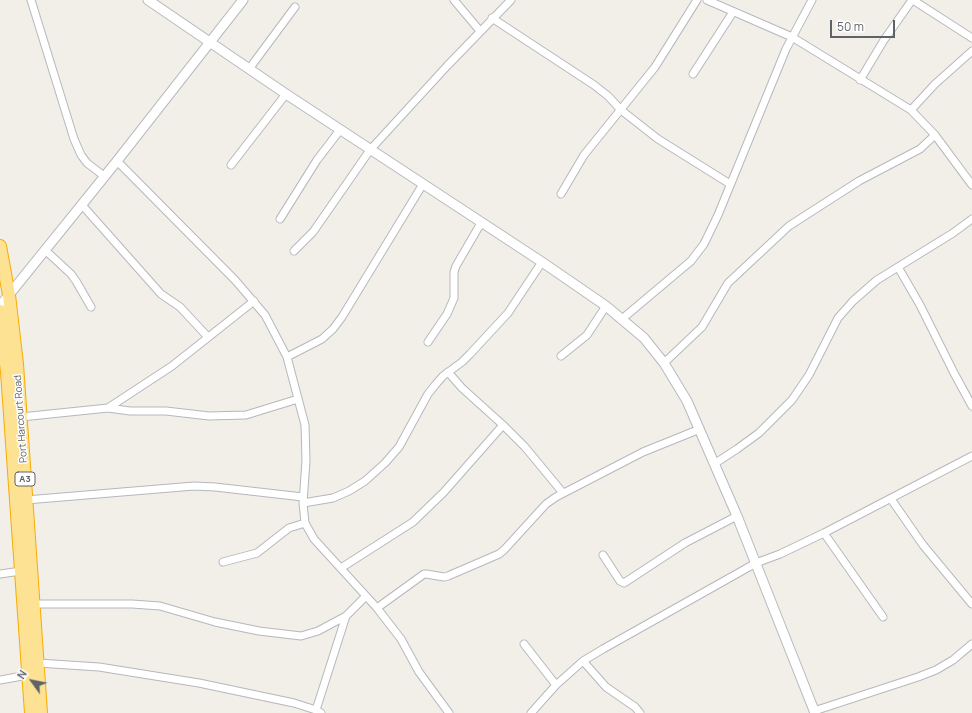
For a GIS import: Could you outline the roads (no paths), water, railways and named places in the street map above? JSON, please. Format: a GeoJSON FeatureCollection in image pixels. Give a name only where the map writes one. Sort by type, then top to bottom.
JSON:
{"type":"FeatureCollection","features":[{"type":"Feature","properties":{"kind":"highway","name":"Port Harcourt Road"},"geometry":{"type":"LineString","coordinates":[[0,246],[9,295],[17,364],[41,713]]}},
{"type":"Feature","properties":{"kind":"highway","name":"Port Harcourt Road"},"geometry":{"type":"LineString","coordinates":[[0,311],[7,372],[31,713]]}},
{"type":"Feature","properties":{"kind":"street"},"geometry":{"type":"LineString","coordinates":[[31,0],[74,139],[81,155],[87,163],[104,176]]}},
{"type":"Feature","properties":{"kind":"street"},"geometry":{"type":"LineString","coordinates":[[148,0],[248,69],[542,262],[606,306],[644,338],[664,363],[687,401],[700,429],[737,516],[815,712],[936,670],[954,660],[972,644]]}},
{"type":"Feature","properties":{"kind":"street"},"geometry":{"type":"LineString","coordinates":[[0,306],[104,176],[118,161],[243,0]]}},
{"type":"Feature","properties":{"kind":"street"},"geometry":{"type":"LineString","coordinates":[[454,0],[480,31]]}},
{"type":"Feature","properties":{"kind":"street"},"geometry":{"type":"LineString","coordinates":[[294,251],[313,232],[370,150],[492,18],[511,0]]}},
{"type":"Feature","properties":{"kind":"street"},"geometry":{"type":"LineString","coordinates":[[561,194],[584,155],[655,67],[697,0]]}},
{"type":"Feature","properties":{"kind":"street"},"geometry":{"type":"LineString","coordinates":[[707,0],[792,37],[911,110],[935,135],[972,185]]}},
{"type":"Feature","properties":{"kind":"street"},"geometry":{"type":"LineString","coordinates":[[622,319],[691,261],[704,244],[718,215],[775,73],[812,0]]}},
{"type":"Feature","properties":{"kind":"street"},"geometry":{"type":"LineString","coordinates":[[860,80],[884,40],[912,0],[972,38]]}},
{"type":"Feature","properties":{"kind":"street"},"geometry":{"type":"LineString","coordinates":[[248,69],[295,7]]}},
{"type":"Feature","properties":{"kind":"street"},"geometry":{"type":"LineString","coordinates":[[693,74],[732,12]]}},
{"type":"Feature","properties":{"kind":"street"},"geometry":{"type":"LineString","coordinates":[[492,18],[594,85],[608,96],[621,110],[658,139],[730,184]]}},
{"type":"Feature","properties":{"kind":"street"},"geometry":{"type":"LineString","coordinates":[[911,110],[935,84],[972,51]]}},
{"type":"Feature","properties":{"kind":"street"},"geometry":{"type":"LineString","coordinates":[[231,165],[286,94]]}},
{"type":"Feature","properties":{"kind":"street"},"geometry":{"type":"LineString","coordinates":[[280,218],[317,160],[340,130]]}},
{"type":"Feature","properties":{"kind":"street"},"geometry":{"type":"LineString","coordinates":[[664,363],[702,327],[728,283],[789,226],[859,181],[920,149],[935,135]]}},
{"type":"Feature","properties":{"kind":"street"},"geometry":{"type":"LineString","coordinates":[[118,161],[236,280],[265,315],[287,357],[305,425],[306,461],[303,500],[305,523],[314,538],[377,608],[400,639],[419,672],[449,713]]}},
{"type":"Feature","properties":{"kind":"street"},"geometry":{"type":"LineString","coordinates":[[287,357],[322,339],[333,329],[424,184]]}},
{"type":"Feature","properties":{"kind":"street"},"geometry":{"type":"LineString","coordinates":[[82,205],[161,294],[180,307],[208,337]]}},
{"type":"Feature","properties":{"kind":"street"},"geometry":{"type":"LineString","coordinates":[[714,464],[759,433],[792,400],[809,375],[838,318],[852,301],[877,280],[953,233],[972,219]]}},
{"type":"Feature","properties":{"kind":"street"},"geometry":{"type":"LineString","coordinates":[[428,342],[447,314],[454,298],[454,272],[456,266],[481,223]]}},
{"type":"Feature","properties":{"kind":"street"},"geometry":{"type":"LineString","coordinates":[[45,250],[76,280],[91,307]]}},
{"type":"Feature","properties":{"kind":"street"},"geometry":{"type":"LineString","coordinates":[[26,500],[194,486],[215,487],[303,500],[333,498],[349,491],[365,481],[385,464],[399,447],[428,394],[448,372],[470,354],[508,313],[542,262]]}},
{"type":"Feature","properties":{"kind":"street"},"geometry":{"type":"LineString","coordinates":[[898,267],[920,305],[972,406]]}},
{"type":"Feature","properties":{"kind":"street"},"geometry":{"type":"LineString","coordinates":[[108,408],[161,374],[254,301]]}},
{"type":"Feature","properties":{"kind":"street"},"geometry":{"type":"LineString","coordinates":[[561,356],[587,335],[606,306]]}},
{"type":"Feature","properties":{"kind":"street"},"geometry":{"type":"LineString","coordinates":[[448,372],[476,402],[503,425],[525,447],[563,493]]}},
{"type":"Feature","properties":{"kind":"street"},"geometry":{"type":"LineString","coordinates":[[21,418],[108,408],[130,411],[166,411],[209,416],[246,415],[298,399]]}},
{"type":"Feature","properties":{"kind":"street"},"geometry":{"type":"LineString","coordinates":[[341,568],[413,522],[444,492],[503,425]]}},
{"type":"Feature","properties":{"kind":"street"},"geometry":{"type":"LineString","coordinates":[[377,608],[424,574],[444,577],[448,576],[499,554],[546,504],[563,493],[643,452],[700,429]]}},
{"type":"Feature","properties":{"kind":"street"},"geometry":{"type":"LineString","coordinates":[[532,713],[556,685],[583,661],[756,563],[780,554],[824,533],[972,456]]}},
{"type":"Feature","properties":{"kind":"street"},"geometry":{"type":"LineString","coordinates":[[890,499],[920,540],[972,604]]}},
{"type":"Feature","properties":{"kind":"street"},"geometry":{"type":"LineString","coordinates":[[602,555],[620,581],[624,583],[685,542],[737,516]]}},
{"type":"Feature","properties":{"kind":"street"},"geometry":{"type":"LineString","coordinates":[[224,562],[257,553],[289,528],[305,523]]}},
{"type":"Feature","properties":{"kind":"street"},"geometry":{"type":"LineString","coordinates":[[824,533],[883,617]]}},
{"type":"Feature","properties":{"kind":"street"},"geometry":{"type":"LineString","coordinates":[[0,574],[21,571]]}},
{"type":"Feature","properties":{"kind":"street"},"geometry":{"type":"LineString","coordinates":[[34,604],[132,604],[160,606],[215,622],[259,631],[301,636],[318,631],[346,616],[366,596]]}},
{"type":"Feature","properties":{"kind":"street"},"geometry":{"type":"LineString","coordinates":[[38,663],[99,667],[199,683],[294,703],[318,711],[346,616]]}},
{"type":"Feature","properties":{"kind":"street"},"geometry":{"type":"LineString","coordinates":[[524,644],[556,685]]}},
{"type":"Feature","properties":{"kind":"street"},"geometry":{"type":"LineString","coordinates":[[583,661],[606,687],[635,707],[640,713]]}},
{"type":"Feature","properties":{"kind":"street"},"geometry":{"type":"LineString","coordinates":[[0,680],[28,674]]}}]}
